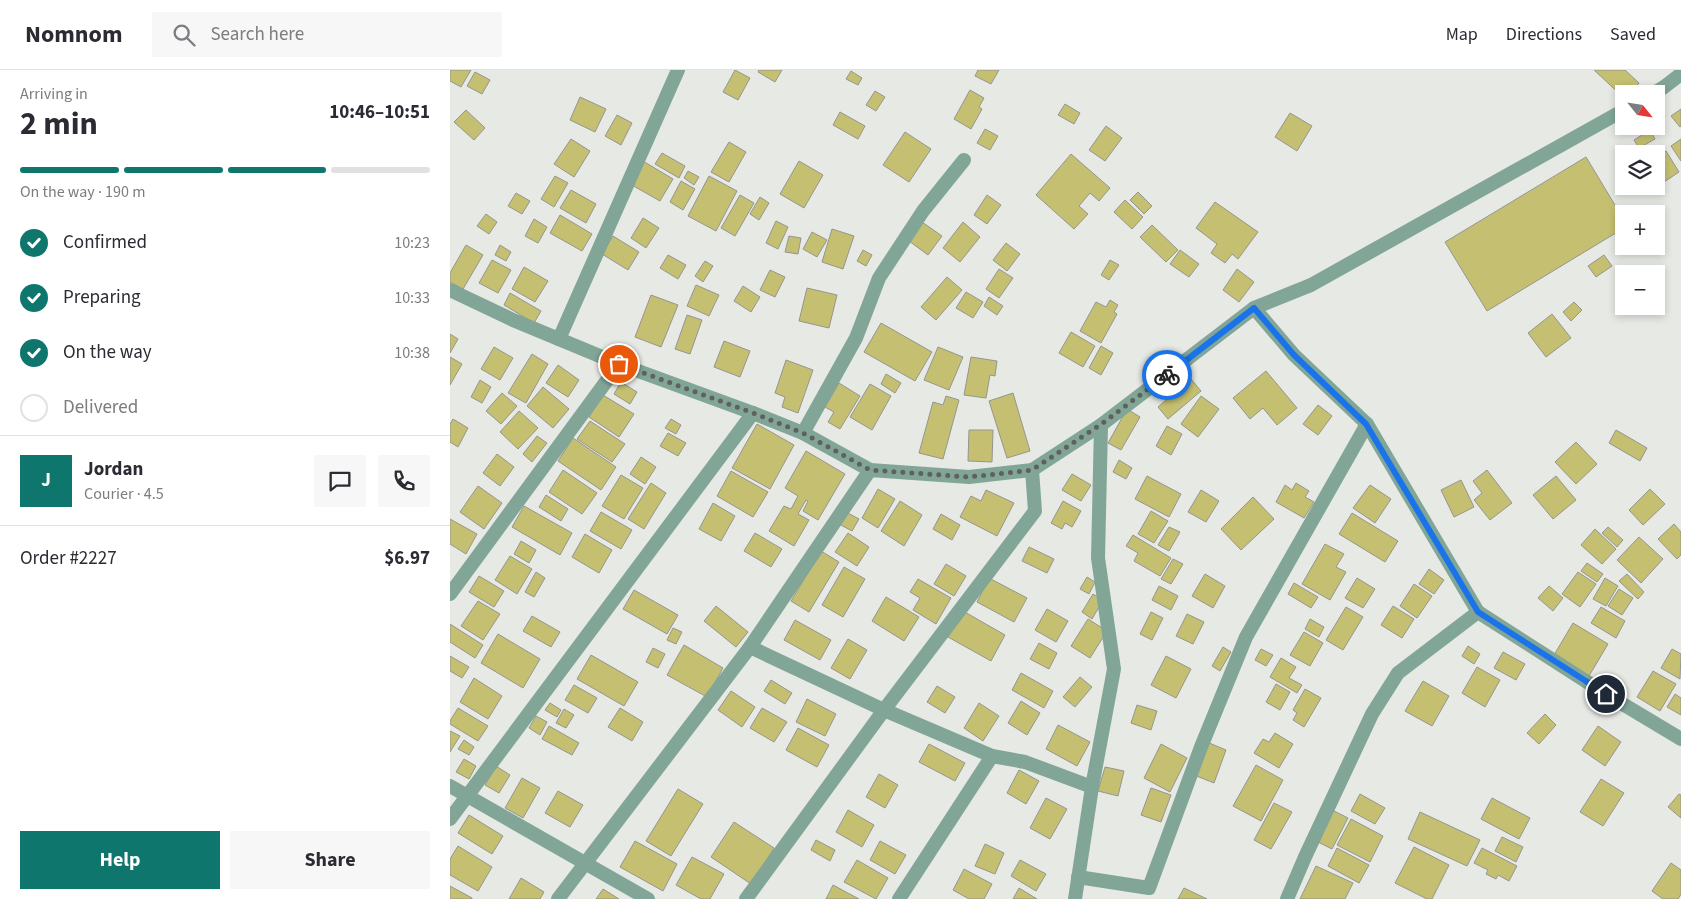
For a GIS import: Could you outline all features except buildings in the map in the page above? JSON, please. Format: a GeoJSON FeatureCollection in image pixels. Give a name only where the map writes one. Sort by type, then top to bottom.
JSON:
{"type":"FeatureCollection","features":[{"type":"Feature","properties":{"kind":"street"},"geometry":{"type":"LineString","coordinates":[[559,340],[678,70]]}},
{"type":"Feature","properties":{"kind":"street"},"geometry":{"type":"LineString","coordinates":[[1665,87],[1681,74]]}},
{"type":"Feature","properties":{"kind":"street"},"geometry":{"type":"LineString","coordinates":[[450,290],[559,340],[803,433],[870,470],[969,477],[1032,470],[1100,425],[1254,308],[1311,285],[1615,115]]}},
{"type":"Feature","properties":{"kind":"street"},"geometry":{"type":"LineString","coordinates":[[803,433],[856,338],[879,278],[922,211],[964,160]]}},
{"type":"Feature","properties":{"kind":"street"},"geometry":{"type":"LineString","coordinates":[[1254,308],[1294,355],[1366,424],[1478,612],[1606,694],[1681,739]]}},
{"type":"Feature","properties":{"kind":"street"},"geometry":{"type":"LineString","coordinates":[[450,594],[619,364]]}},
{"type":"Feature","properties":{"kind":"street"},"geometry":{"type":"LineString","coordinates":[[450,819],[753,413]]}},
{"type":"Feature","properties":{"kind":"street"},"geometry":{"type":"LineString","coordinates":[[1078,878],[1149,888],[1246,637],[1366,424]]}},
{"type":"Feature","properties":{"kind":"street"},"geometry":{"type":"LineString","coordinates":[[1075,899],[1092,787],[1114,669],[1098,558],[1100,425]]}},
{"type":"Feature","properties":{"kind":"street"},"geometry":{"type":"LineString","coordinates":[[558,899],[750,647],[870,470]]}},
{"type":"Feature","properties":{"kind":"street"},"geometry":{"type":"LineString","coordinates":[[746,899],[884,710],[1035,511],[1032,470]]}},
{"type":"Feature","properties":{"kind":"street"},"geometry":{"type":"LineString","coordinates":[[1287,899],[1305,856],[1372,714],[1398,673],[1478,612]]}},
{"type":"Feature","properties":{"kind":"street"},"geometry":{"type":"LineString","coordinates":[[750,647],[884,710],[992,756],[1025,762],[1092,787]]}},
{"type":"Feature","properties":{"kind":"street"},"geometry":{"type":"LineString","coordinates":[[899,899],[992,756]]}},
{"type":"Feature","properties":{"kind":"street"},"geometry":{"type":"LineString","coordinates":[[450,786],[648,899]]}},
{"type":"Feature","properties":{"kind":"way so far"},"geometry":{"type":"LineString","coordinates":[[619,364],[803,433],[870,470],[969,477],[1032,470],[1100,425],[1167,375]]}},
{"type":"Feature","properties":{"kind":"route"},"geometry":{"type":"LineString","coordinates":[[1167,375],[1254,308],[1294,355],[1366,424],[1478,612],[1606,694]]}}]}
